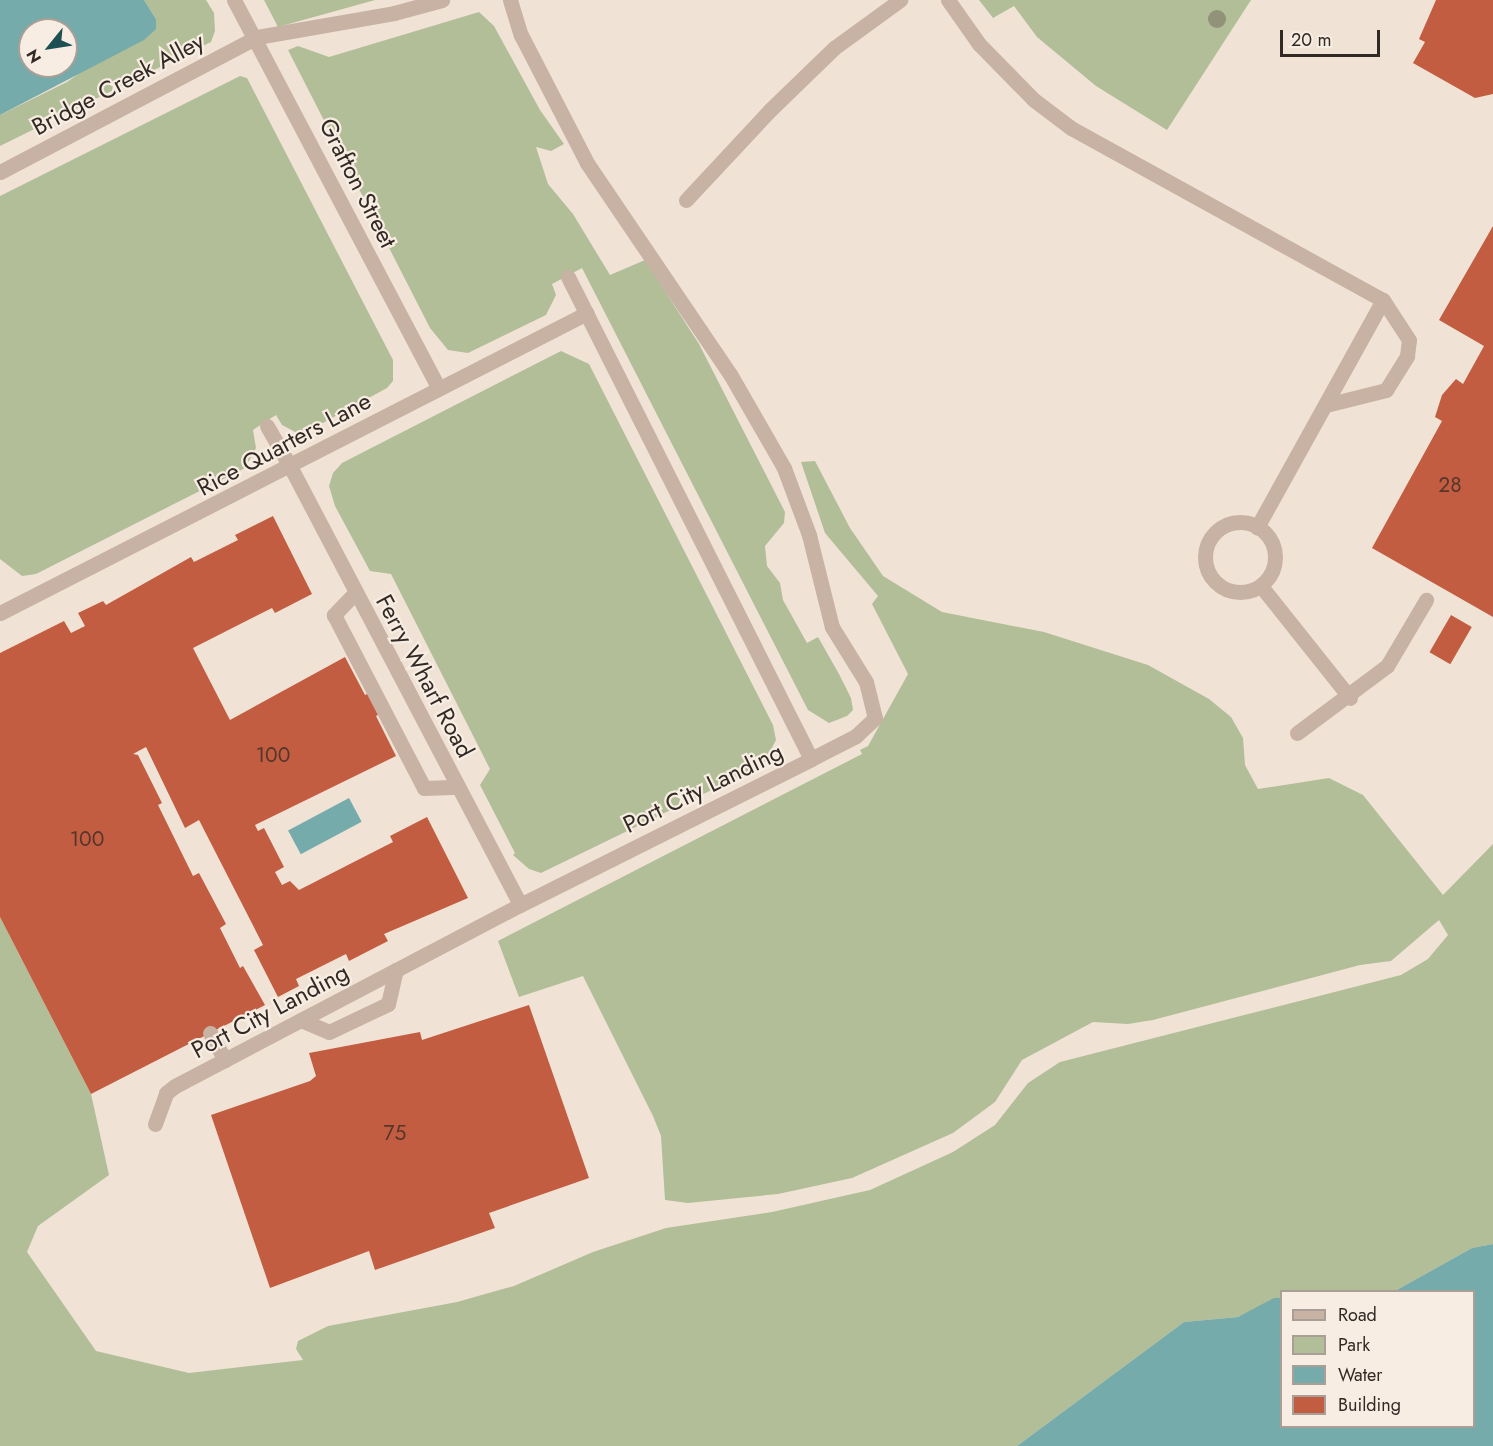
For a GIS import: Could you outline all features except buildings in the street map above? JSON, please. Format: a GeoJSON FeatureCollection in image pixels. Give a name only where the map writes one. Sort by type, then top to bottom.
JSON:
{"type":"FeatureCollection","features":[{"type":"Feature","properties":{"kind":"street","name":"Grafton Street"},"geometry":{"type":"LineString","coordinates":[[234,0],[257,37],[439,388]]}},
{"type":"Feature","properties":{"kind":"street","name":"Bridge Creek Alley"},"geometry":{"type":"LineString","coordinates":[[0,172],[257,37],[394,13],[442,0]]}},
{"type":"Feature","properties":{"kind":"street"},"geometry":{"type":"LineString","coordinates":[[510,0],[521,35],[587,164],[730,374],[783,468],[809,535],[832,627],[866,682],[875,718],[855,736],[811,759]]}},
{"type":"Feature","properties":{"kind":"street"},"geometry":{"type":"LineString","coordinates":[[687,200],[770,110],[834,48],[900,0]]}},
{"type":"Feature","properties":{"kind":"street"},"geometry":{"type":"LineString","coordinates":[[948,0],[979,44],[1034,100],[1071,128],[1383,300],[1409,340],[1407,356],[1386,390],[1326,405]]}},
{"type":"Feature","properties":{"kind":"street","name":"Port City Landing"},"geometry":{"type":"LineString","coordinates":[[155,1124],[166,1093],[225,1060],[520,905],[811,759],[568,277]]}},
{"type":"Feature","properties":{"kind":"street"},"geometry":{"type":"LineString","coordinates":[[1257,527],[1383,300]]}},
{"type":"Feature","properties":{"kind":"street","name":"Rice Quarters Lane"},"geometry":{"type":"LineString","coordinates":[[0,614],[291,468],[439,388],[587,314]]}},
{"type":"Feature","properties":{"kind":"street","name":"Ferry Wharf Road"},"geometry":{"type":"LineString","coordinates":[[267,426],[520,905]]}},
{"type":"Feature","properties":{"kind":"street"},"geometry":{"type":"LineString","coordinates":[[1237,522],[1257,527],[1274,549],[1273,567],[1261,586],[1245,592],[1226,589],[1208,573],[1205,554],[1211,537],[1220,528],[1237,522]]}},
{"type":"Feature","properties":{"kind":"street"},"geometry":{"type":"LineString","coordinates":[[1261,586],[1350,698]]}},
{"type":"Feature","properties":{"kind":"street"},"geometry":{"type":"LineString","coordinates":[[356,592],[334,615],[424,788],[458,786]]}},
{"type":"Feature","properties":{"kind":"street"},"geometry":{"type":"LineString","coordinates":[[1297,733],[1350,698],[1387,666],[1426,600]]}},
{"type":"Feature","properties":{"kind":"street"},"geometry":{"type":"LineString","coordinates":[[301,1020],[329,1032],[388,1004],[396,970]]}},
{"type":"Feature","properties":{"kind":"street"},"geometry":{"type":"LineString","coordinates":[[210,1033],[225,1060]]}},
{"type":"Feature","properties":{"kind":"green space"},"geometry":{"type":"Polygon","coordinates":[[[144,0],[206,0],[214,13],[215,31],[211,42],[0,146],[0,115],[73,78],[78,78],[78,74],[156,19],[144,0]]]}},
{"type":"Feature","properties":{"kind":"green space"},"geometry":{"type":"Polygon","coordinates":[[[264,0],[375,0],[278,27],[264,0]]]}},
{"type":"Feature","properties":{"kind":"green space"},"geometry":{"type":"Polygon","coordinates":[[[979,0],[1251,0],[1167,130],[1096,86],[1037,37],[1014,6],[993,18],[979,0]]]}},
{"type":"Feature","properties":{"kind":"green space"},"geometry":{"type":"Polygon","coordinates":[[[479,12],[494,26],[540,110],[564,144],[551,151],[536,147],[548,184],[573,214],[610,275],[645,260],[699,344],[785,512],[784,523],[765,546],[767,566],[780,583],[783,600],[807,643],[818,637],[839,674],[851,698],[853,710],[847,716],[829,723],[808,710],[582,268],[552,284],[556,295],[546,315],[468,353],[448,350],[430,328],[288,50],[298,46],[329,57],[479,12]]]}},
{"type":"Feature","properties":{"kind":"green space"},"geometry":{"type":"Polygon","coordinates":[[[240,76],[247,78],[393,360],[393,381],[387,388],[301,435],[282,425],[276,415],[253,430],[256,448],[245,468],[36,574],[22,576],[0,559],[0,196],[240,76]]]}},
{"type":"Feature","properties":{"kind":"green space"},"geometry":{"type":"Polygon","coordinates":[[[561,351],[589,364],[773,725],[776,740],[763,765],[541,873],[529,869],[513,855],[515,853],[480,785],[490,769],[391,574],[370,571],[335,506],[329,486],[333,473],[342,463],[561,351]]]}},
{"type":"Feature","properties":{"kind":"green space"},"geometry":{"type":"Polygon","coordinates":[[[815,461],[850,528],[883,576],[942,612],[1044,632],[1148,665],[1209,699],[1231,717],[1243,738],[1245,765],[1258,789],[1329,778],[1363,795],[1443,895],[1493,844],[1493,1244],[1472,1248],[1397,1290],[1280,1290],[1280,1298],[1238,1317],[1184,1322],[1017,1446],[0,1446],[0,917],[91,1094],[109,1175],[38,1226],[27,1252],[96,1351],[189,1373],[303,1360],[296,1349],[298,1341],[328,1326],[457,1302],[514,1286],[593,1252],[666,1228],[772,1212],[870,1190],[953,1152],[995,1125],[1028,1083],[1060,1062],[1401,975],[1428,959],[1448,935],[1439,920],[1391,961],[1360,965],[1153,1020],[1128,1024],[1093,1022],[1022,1060],[995,1102],[953,1133],[852,1178],[778,1194],[688,1203],[665,1200],[661,1136],[583,976],[519,997],[498,941],[862,754],[860,750],[868,746],[908,674],[872,604],[878,596],[825,533],[801,462],[815,461]]]}},
{"type":"Feature","properties":{"kind":"water"},"geometry":{"type":"Polygon","coordinates":[[[0,0],[144,0],[156,19],[156,29],[144,40],[78,74],[78,18],[18,18],[18,78],[71,78],[0,115],[0,0]]]}},
{"type":"Feature","properties":{"kind":"water"},"geometry":{"type":"Polygon","coordinates":[[[349,798],[362,822],[301,854],[288,830],[349,798]]]}},
{"type":"Feature","properties":{"kind":"water"},"geometry":{"type":"Polygon","coordinates":[[[1493,1244],[1493,1446],[1017,1446],[1184,1322],[1238,1317],[1274,1298],[1280,1298],[1280,1428],[1475,1428],[1475,1290],[1397,1290],[1472,1248],[1493,1244]]]}}]}
